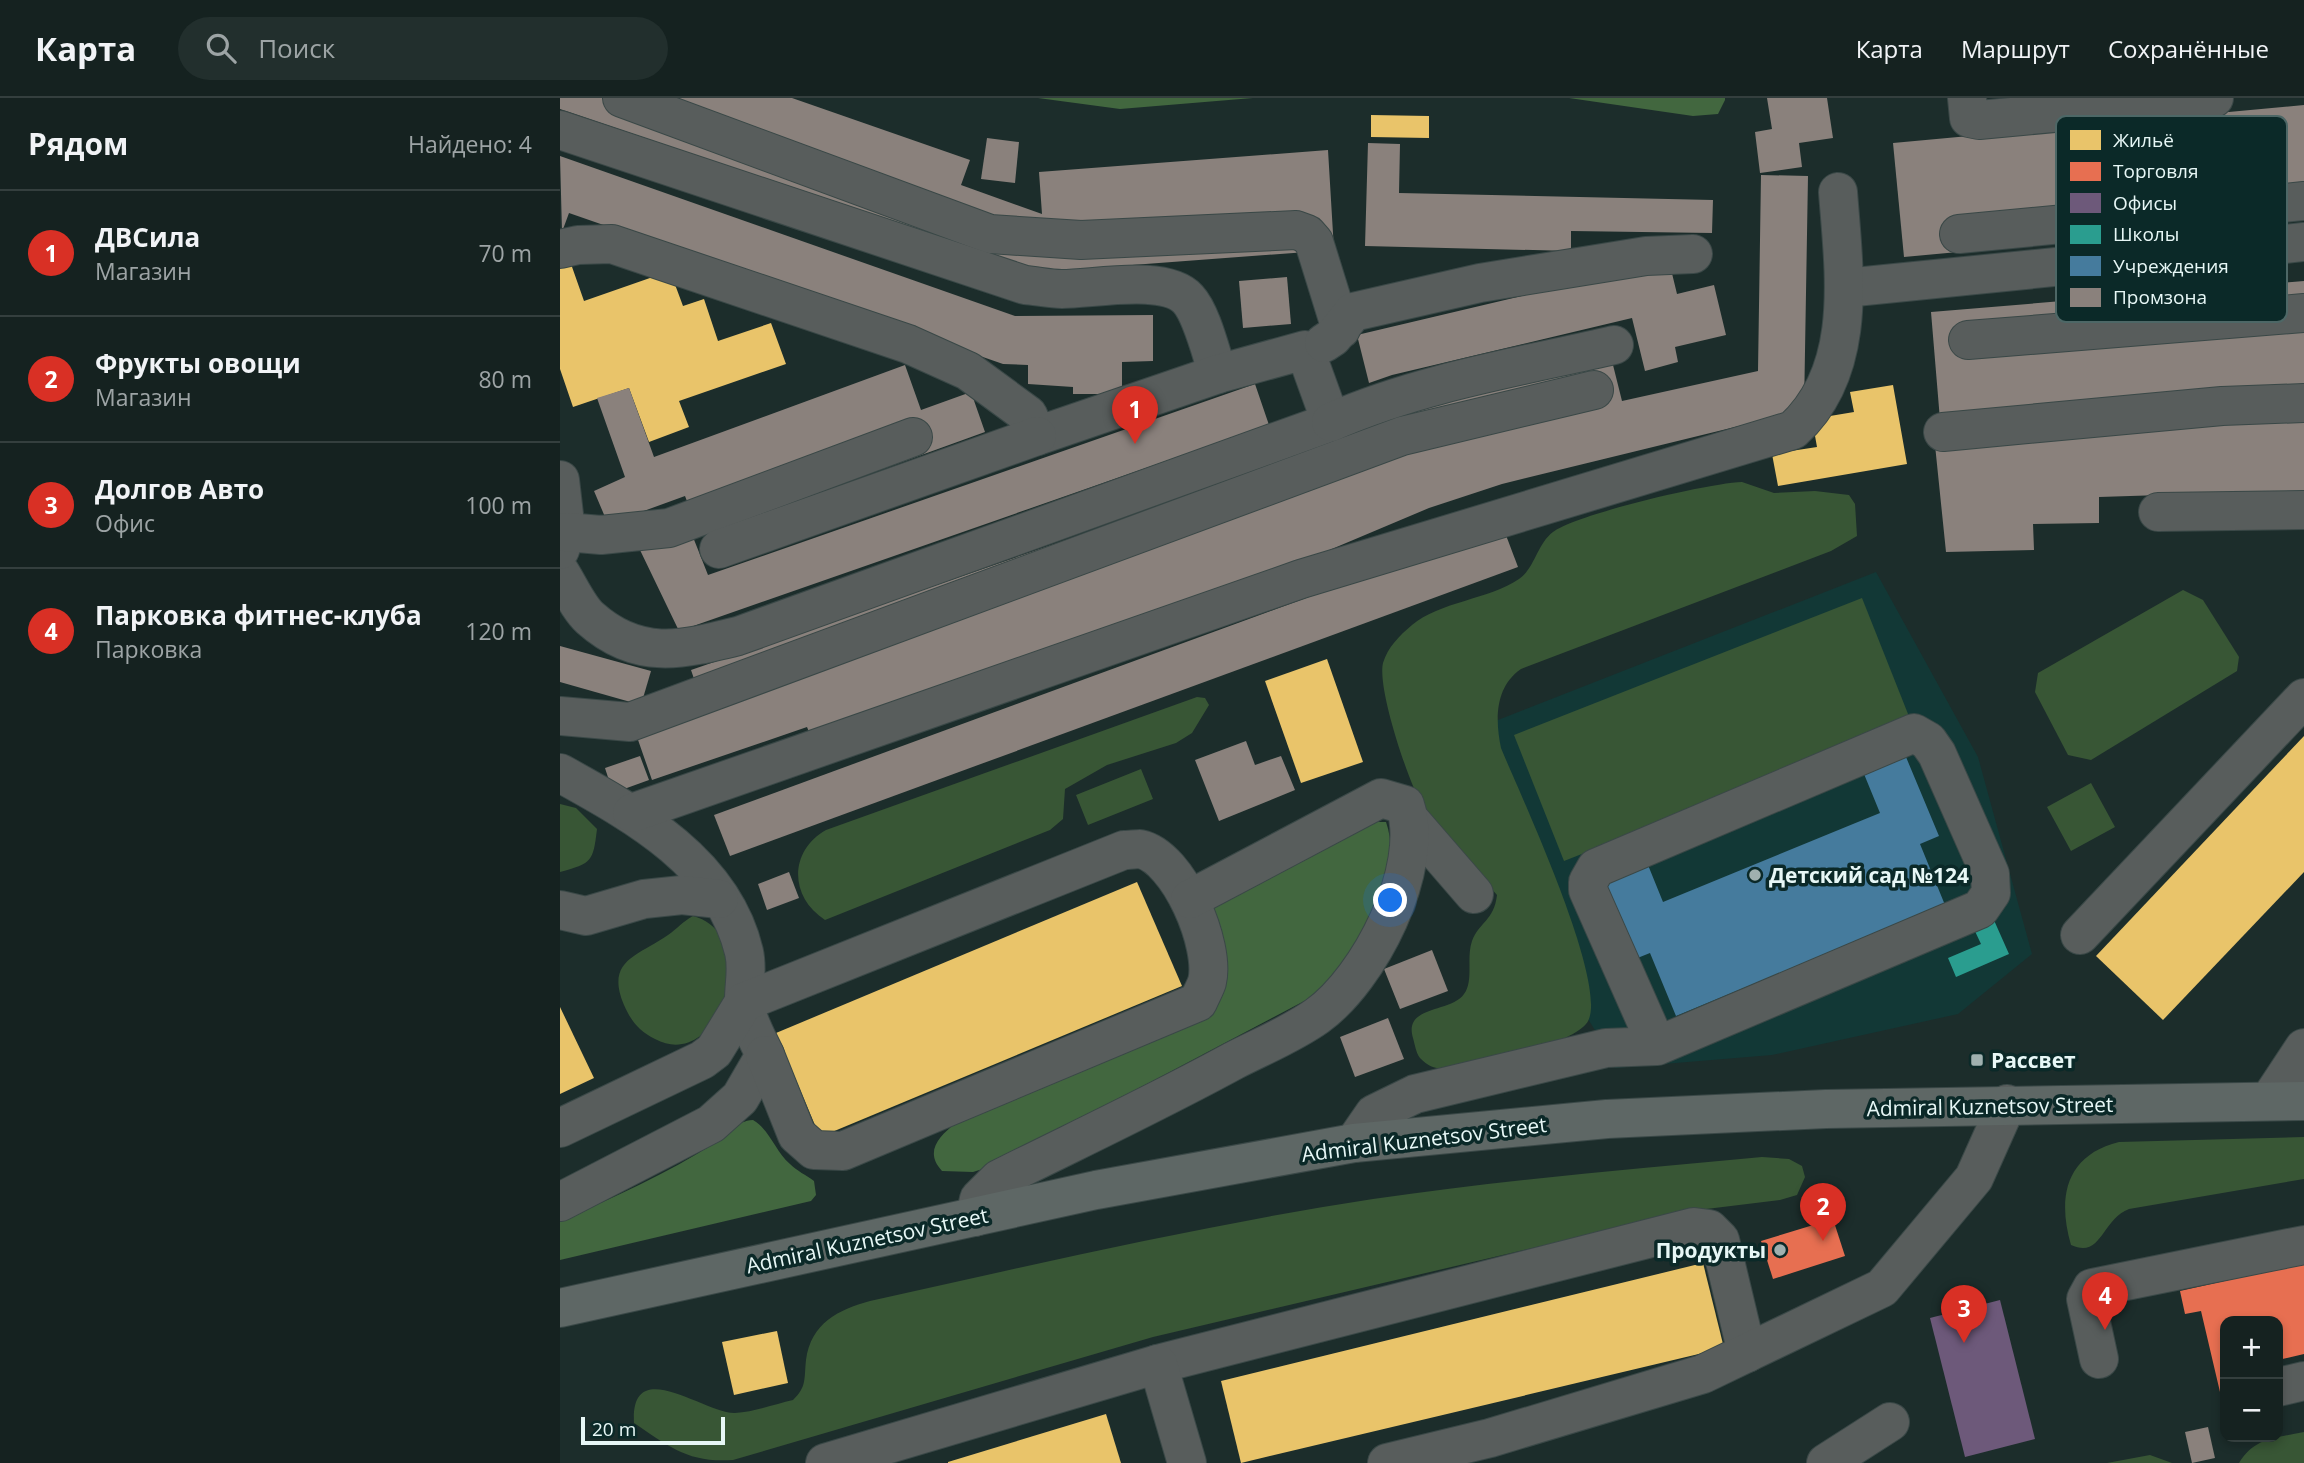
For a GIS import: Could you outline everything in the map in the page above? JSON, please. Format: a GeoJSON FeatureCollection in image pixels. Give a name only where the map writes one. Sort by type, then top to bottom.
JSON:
{"type":"FeatureCollection","features":[{"type":"Feature","properties":{"kind":"main road","name":"Admiral Kuznetsov Street"},"geometry":{"type":"LineString","coordinates":[[560,1308],[1096,1190],[1354,1143],[1607,1119],[2007,1104],[2286,1101]]}},
{"type":"Feature","properties":{"kind":"lane"},"geometry":{"type":"LineString","coordinates":[[622,98],[990,233],[1080,240],[1296,230],[1307,234],[1314,242],[1340,329]]}},
{"type":"Feature","properties":{"kind":"lane"},"geometry":{"type":"LineString","coordinates":[[1967,98],[1965,107],[1969,118],[1979,120],[2214,98]]}},
{"type":"Feature","properties":{"kind":"lane"},"geometry":{"type":"LineString","coordinates":[[560,130],[1025,285],[1062,289],[1154,286],[1176,290],[1188,298],[1195,309],[1218,373]]}},
{"type":"Feature","properties":{"kind":"lane"},"geometry":{"type":"LineString","coordinates":[[632,813],[1301,579],[1793,430],[1818,402],[1830,379],[1840,339],[1845,288],[1838,192]]}},
{"type":"Feature","properties":{"kind":"lane"},"geometry":{"type":"LineString","coordinates":[[1959,234],[2056,225]]}},
{"type":"Feature","properties":{"kind":"lane"},"geometry":{"type":"LineString","coordinates":[[560,249],[578,245],[612,244],[908,344],[968,371],[993,388],[1028,415],[1037,436]]}},
{"type":"Feature","properties":{"kind":"lane"},"geometry":{"type":"LineString","coordinates":[[719,549],[1218,373],[1320,345],[1340,329],[1353,312],[1480,283],[1646,256],[1693,254]]}},
{"type":"Feature","properties":{"kind":"lane"},"geometry":{"type":"LineString","coordinates":[[1845,288],[2056,267]]}},
{"type":"Feature","properties":{"kind":"lane"},"geometry":{"type":"LineString","coordinates":[[1968,340],[2192,322]]}},
{"type":"Feature","properties":{"kind":"lane"},"geometry":{"type":"LineString","coordinates":[[560,572],[589,617],[619,636],[645,648],[667,651],[698,646],[738,636],[1331,422],[1374,403],[1416,390],[1614,345]]}},
{"type":"Feature","properties":{"kind":"lane"},"geometry":{"type":"LineString","coordinates":[[1305,350],[1331,422]]}},
{"type":"Feature","properties":{"kind":"lane"},"geometry":{"type":"LineString","coordinates":[[560,716],[630,722],[1402,436],[1594,390]]}},
{"type":"Feature","properties":{"kind":"lane"},"geometry":{"type":"LineString","coordinates":[[1943,432],[2222,406],[2304,403]]}},
{"type":"Feature","properties":{"kind":"lane"},"geometry":{"type":"LineString","coordinates":[[560,480],[563,541],[669,528],[913,437]]}},
{"type":"Feature","properties":{"kind":"lane"},"geometry":{"type":"LineString","coordinates":[[2158,512],[2304,510]]}},
{"type":"Feature","properties":{"kind":"lane"},"geometry":{"type":"LineString","coordinates":[[2080,935],[2304,698]]}},
{"type":"Feature","properties":{"kind":"lane"},"geometry":{"type":"LineString","coordinates":[[1354,1143],[1374,1114],[1415,1094],[1606,1048],[1657,1046],[1980,909],[1992,893],[1990,874],[1937,754],[1928,741],[1914,733],[1596,868],[1588,882],[1588,890],[1657,1046]]}},
{"type":"Feature","properties":{"kind":"lane"},"geometry":{"type":"LineString","coordinates":[[560,773],[632,813],[701,870],[731,919],[744,951],[747,972],[744,1002],[715,1051],[702,1060],[560,1128]]}},
{"type":"Feature","properties":{"kind":"lane"},"geometry":{"type":"LineString","coordinates":[[1190,899],[1381,798],[1405,805],[1410,820],[1474,894]]}},
{"type":"Feature","properties":{"kind":"lane"},"geometry":{"type":"LineString","coordinates":[[975,1217],[979,1199],[999,1179],[1182,1089],[1317,1016],[1342,995],[1385,932],[1392,914],[1403,877],[1410,820]]}},
{"type":"Feature","properties":{"kind":"lane"},"geometry":{"type":"LineString","coordinates":[[1142,849],[1163,863],[1190,899],[1204,942],[1208,980],[1198,1002],[861,1145],[832,1153],[814,1150],[797,1135],[744,1002],[1124,850],[1142,849]]}},
{"type":"Feature","properties":{"kind":"lane"},"geometry":{"type":"LineString","coordinates":[[560,909],[586,916],[644,899],[682,895],[719,899]]}},
{"type":"Feature","properties":{"kind":"lane"},"geometry":{"type":"LineString","coordinates":[[2286,1101],[2304,1048]]}},
{"type":"Feature","properties":{"kind":"lane"},"geometry":{"type":"LineString","coordinates":[[560,1202],[711,1124],[740,1098],[765,1055]]}},
{"type":"Feature","properties":{"kind":"lane"},"geometry":{"type":"LineString","coordinates":[[1387,1463],[1490,1438],[1703,1374],[1882,1288],[1974,1178],[2007,1104]]}},
{"type":"Feature","properties":{"kind":"lane"},"geometry":{"type":"LineString","coordinates":[[825,1463],[1158,1364],[1694,1227],[1709,1229],[1720,1240],[1747,1353]]}},
{"type":"Feature","properties":{"kind":"lane"},"geometry":{"type":"LineString","coordinates":[[2099,1359],[2086,1299],[2092,1288],[2304,1245]]}},
{"type":"Feature","properties":{"kind":"lane"},"geometry":{"type":"LineString","coordinates":[[1158,1364],[1187,1463]]}},
{"type":"Feature","properties":{"kind":"lane"},"geometry":{"type":"LineString","coordinates":[[2283,1386],[2304,1381]]}},
{"type":"Feature","properties":{"kind":"lane"},"geometry":{"type":"LineString","coordinates":[[1826,1463],[1889,1422]]}},
{"type":"Feature","properties":{"kind":"shaded area","name":"Детский сад №124"},"geometry":{"type":"Polygon","coordinates":[[[1876,572],[1978,757],[2032,954],[1958,1014],[1772,1055],[1615,1068],[1606,1048],[1450,796],[1470,731],[1876,572]]]}},
{"type":"Feature","properties":{"kind":"green space"},"geometry":{"type":"Polygon","coordinates":[[[1038,98],[1253,98],[1120,109],[1038,98]]]}},
{"type":"Feature","properties":{"kind":"green space"},"geometry":{"type":"Polygon","coordinates":[[[1569,98],[1725,100],[1718,114],[1693,116],[1569,98]]]}},
{"type":"Feature","properties":{"kind":"green space"},"geometry":{"type":"Polygon","coordinates":[[[1742,482],[1774,493],[1815,491],[1849,495],[1855,504],[1857,536],[1831,551],[1521,669],[1512,676],[1499,704],[1501,748],[1543,846],[1576,934],[1587,974],[1591,1005],[1586,1024],[1575,1033],[1540,1047],[1444,1069],[1428,1065],[1418,1054],[1412,1027],[1421,1015],[1458,1000],[1464,994],[1469,982],[1472,941],[1478,929],[1490,916],[1497,895],[1437,827],[1416,793],[1389,713],[1382,675],[1388,652],[1403,633],[1423,617],[1519,579],[1529,569],[1548,537],[1567,525],[1644,501],[1742,482]]]}},
{"type":"Feature","properties":{"kind":"green space"},"geometry":{"type":"Polygon","coordinates":[[[2183,590],[2203,600],[2239,657],[2237,671],[2091,760],[2068,755],[2035,692],[2038,673],[2183,590]]]}},
{"type":"Feature","properties":{"kind":"green space"},"geometry":{"type":"Polygon","coordinates":[[[1862,598],[1912,724],[1564,861],[1514,735],[1862,598]]]}},
{"type":"Feature","properties":{"kind":"green space"},"geometry":{"type":"Polygon","coordinates":[[[1197,697],[1205,698],[1209,705],[1192,733],[1176,743],[1107,765],[1065,789],[1063,819],[1050,830],[825,920],[805,899],[798,874],[800,862],[805,850],[826,830],[1197,697]]]}},
{"type":"Feature","properties":{"kind":"green space"},"geometry":{"type":"Polygon","coordinates":[[[1141,769],[1153,799],[1088,825],[1076,795],[1141,769]]]}},
{"type":"Feature","properties":{"kind":"green space"},"geometry":{"type":"Polygon","coordinates":[[[2091,783],[2115,827],[2071,851],[2047,807],[2091,783]]]}},
{"type":"Feature","properties":{"kind":"green space"},"geometry":{"type":"Polygon","coordinates":[[[560,804],[576,808],[597,829],[589,860],[560,872],[560,804]]]}},
{"type":"Feature","properties":{"kind":"green space"},"geometry":{"type":"Polygon","coordinates":[[[1370,822],[1386,822],[1391,846],[1389,870],[1382,895],[1372,920],[1358,943],[1308,999],[992,1166],[973,1172],[942,1171],[934,1157],[934,1151],[939,1139],[956,1123],[1207,1015],[1209,918],[1215,905],[1370,822]]]}},
{"type":"Feature","properties":{"kind":"green space"},"geometry":{"type":"Polygon","coordinates":[[[693,916],[715,928],[727,948],[730,972],[725,998],[715,1020],[698,1037],[678,1045],[655,1039],[636,1025],[624,1005],[619,990],[619,978],[628,961],[693,916]]]}},
{"type":"Feature","properties":{"kind":"green space"},"geometry":{"type":"Polygon","coordinates":[[[753,1120],[764,1129],[790,1164],[814,1181],[816,1195],[811,1201],[560,1260],[560,1222],[659,1175],[698,1154],[738,1125],[753,1120]]]}},
{"type":"Feature","properties":{"kind":"green space"},"geometry":{"type":"Polygon","coordinates":[[[2304,1137],[2304,1179],[2129,1209],[2112,1221],[2096,1243],[2081,1248],[2071,1245],[2065,1210],[2070,1180],[2087,1157],[2101,1148],[2119,1142],[2304,1137]]]}},
{"type":"Feature","properties":{"kind":"green space"},"geometry":{"type":"Polygon","coordinates":[[[1762,1157],[1789,1159],[1802,1166],[1805,1177],[1797,1195],[1780,1200],[1690,1211],[1153,1337],[733,1460],[704,1459],[680,1452],[634,1423],[636,1403],[644,1392],[656,1389],[735,1413],[793,1400],[803,1386],[809,1347],[820,1327],[837,1314],[870,1301],[1058,1259],[1310,1209],[1421,1192],[1762,1157]]]}},
{"type":"Feature","properties":{"kind":"green space"},"geometry":{"type":"Polygon","coordinates":[[[2304,1432],[2304,1463],[2239,1463],[2245,1454],[2259,1443],[2283,1442],[2283,1436],[2304,1432]]]}},
{"type":"Feature","properties":{"kind":"green space"},"geometry":{"type":"Polygon","coordinates":[[[2150,1455],[2172,1463],[2107,1463],[2150,1455]]]}},
{"type":"Feature","properties":{"kind":"building: Жильё"},"geometry":{"type":"Polygon","coordinates":[[[1371,115],[1429,116],[1429,138],[1371,137],[1371,115]]]}},
{"type":"Feature","properties":{"kind":"building: Жильё"},"geometry":{"type":"Polygon","coordinates":[[[571,264],[584,301],[670,271],[683,306],[704,299],[718,341],[771,323],[786,364],[679,401],[689,427],[649,442],[629,388],[573,407],[560,369],[560,268],[571,264]]]}},
{"type":"Feature","properties":{"kind":"building: Жильё"},"geometry":{"type":"Polygon","coordinates":[[[1893,385],[1907,464],[1778,486],[1772,454],[1817,447],[1812,419],[1854,412],[1850,392],[1893,385]]]}},
{"type":"Feature","properties":{"kind":"building: Жильё"},"geometry":{"type":"Polygon","coordinates":[[[1327,659],[1363,762],[1301,783],[1265,681],[1327,659]]]}},
{"type":"Feature","properties":{"kind":"building: Жильё"},"geometry":{"type":"Polygon","coordinates":[[[2304,736],[2304,872],[2163,1020],[2096,956],[2304,736]]]}},
{"type":"Feature","properties":{"kind":"building: Жильё"},"geometry":{"type":"Polygon","coordinates":[[[1137,882],[1182,986],[820,1137],[776,1033],[1137,882]]]}},
{"type":"Feature","properties":{"kind":"building: Жильё"},"geometry":{"type":"Polygon","coordinates":[[[560,1007],[594,1078],[560,1094],[560,1007]]]}},
{"type":"Feature","properties":{"kind":"building: Жильё"},"geometry":{"type":"Polygon","coordinates":[[[1703,1263],[1724,1348],[1241,1463],[1221,1381],[1703,1263]]]}},
{"type":"Feature","properties":{"kind":"building: Жильё"},"geometry":{"type":"Polygon","coordinates":[[[777,1331],[788,1383],[734,1395],[722,1342],[777,1331]]]}},
{"type":"Feature","properties":{"kind":"building: Жильё"},"geometry":{"type":"Polygon","coordinates":[[[1106,1414],[1121,1463],[948,1463],[948,1462],[1106,1414]]]}},
{"type":"Feature","properties":{"kind":"building: Торговля"},"geometry":{"type":"Polygon","coordinates":[[[1833,1219],[1845,1256],[1773,1279],[1761,1241],[1833,1219]]]}},
{"type":"Feature","properties":{"kind":"building: Торговля"},"geometry":{"type":"Polygon","coordinates":[[[2304,1263],[2304,1354],[2283,1359],[2283,1316],[2220,1316],[2220,1392],[2201,1311],[2185,1314],[2180,1291],[2304,1263]]]}},
{"type":"Feature","properties":{"kind":"building: Офисы"},"geometry":{"type":"Polygon","coordinates":[[[2000,1300],[2035,1439],[1965,1457],[1930,1318],[2000,1300]]]}},
{"type":"Feature","properties":{"kind":"building: Школы"},"geometry":{"type":"Polygon","coordinates":[[[1993,918],[2009,954],[1956,977],[1948,958],[1981,944],[1973,927],[1993,918]]]}},
{"type":"Feature","properties":{"kind":"building: Учреждения"},"geometry":{"type":"Polygon","coordinates":[[[1906,757],[1939,836],[1920,844],[1945,905],[1676,1016],[1650,953],[1635,959],[1604,883],[1648,865],[1663,902],[1880,813],[1864,774],[1906,757]]]}},
{"type":"Feature","properties":{"kind":"building: Промзона"},"geometry":{"type":"Polygon","coordinates":[[[560,98],[792,98],[970,160],[961,185],[1042,214],[1039,172],[1328,150],[1334,250],[1039,272],[560,109],[560,98]]]}},
{"type":"Feature","properties":{"kind":"building: Промзона"},"geometry":{"type":"Polygon","coordinates":[[[1767,98],[1827,98],[1833,138],[1799,143],[1802,167],[1760,173],[1755,132],[1772,129],[1767,98]]]}},
{"type":"Feature","properties":{"kind":"building: Промзона"},"geometry":{"type":"Polygon","coordinates":[[[2304,105],[2304,220],[2287,222],[2287,116],[2185,116],[2304,105]]]}},
{"type":"Feature","properties":{"kind":"building: Промзона"},"geometry":{"type":"Polygon","coordinates":[[[2056,128],[2056,243],[1904,257],[1893,143],[2056,128]]]}},
{"type":"Feature","properties":{"kind":"building: Промзона"},"geometry":{"type":"Polygon","coordinates":[[[987,138],[1019,142],[1015,183],[981,179],[987,138]]]}},
{"type":"Feature","properties":{"kind":"building: Промзона"},"geometry":{"type":"Polygon","coordinates":[[[1368,143],[1400,144],[1399,193],[1713,200],[1712,233],[1571,231],[1571,251],[1365,246],[1368,143]]]}},
{"type":"Feature","properties":{"kind":"building: Промзона"},"geometry":{"type":"Polygon","coordinates":[[[560,156],[1015,316],[1153,315],[1153,361],[1122,362],[1122,394],[1073,394],[1073,387],[1028,384],[1028,365],[1003,364],[569,213],[562,232],[560,156]]]}},
{"type":"Feature","properties":{"kind":"building: Промзона"},"geometry":{"type":"Polygon","coordinates":[[[1761,175],[1808,176],[1804,410],[1502,484],[1429,508],[1301,562],[811,737],[807,727],[652,780],[637,737],[706,714],[691,670],[1320,452],[1393,416],[1612,361],[1622,401],[1758,371],[1761,175]]]}},
{"type":"Feature","properties":{"kind":"building: Промзона"},"geometry":{"type":"Polygon","coordinates":[[[1669,261],[1677,294],[1714,285],[1726,335],[1675,347],[1678,362],[1645,371],[1632,318],[1392,375],[1369,383],[1357,335],[1669,261]]]}},
{"type":"Feature","properties":{"kind":"building: Промзона"},"geometry":{"type":"Polygon","coordinates":[[[1287,277],[1291,324],[1243,328],[1239,281],[1287,277]]]}},
{"type":"Feature","properties":{"kind":"building: Промзона"},"geometry":{"type":"Polygon","coordinates":[[[2304,281],[2304,388],[1940,420],[1931,312],[2056,302],[2056,322],[2287,322],[2287,282],[2304,281]]]}},
{"type":"Feature","properties":{"kind":"building: Промзона"},"geometry":{"type":"Polygon","coordinates":[[[905,365],[921,410],[971,392],[985,432],[700,535],[685,496],[608,524],[594,491],[625,477],[597,398],[629,388],[654,457],[905,365]]]}},
{"type":"Feature","properties":{"kind":"building: Промзона"},"geometry":{"type":"Polygon","coordinates":[[[1255,384],[1269,425],[679,631],[640,550],[691,532],[708,575],[1255,384]]]}},
{"type":"Feature","properties":{"kind":"building: Промзона"},"geometry":{"type":"Polygon","coordinates":[[[2304,417],[2304,498],[2287,497],[2287,491],[2099,497],[2099,523],[2033,524],[2034,550],[1946,552],[1935,445],[2304,417]]]}},
{"type":"Feature","properties":{"kind":"building: Промзона"},"geometry":{"type":"Polygon","coordinates":[[[1504,530],[1518,567],[730,856],[714,815],[1399,564],[1504,530]]]}},
{"type":"Feature","properties":{"kind":"building: Промзона"},"geometry":{"type":"Polygon","coordinates":[[[560,646],[651,671],[641,705],[560,682],[560,646]]]}},
{"type":"Feature","properties":{"kind":"building: Промзона"},"geometry":{"type":"Polygon","coordinates":[[[1246,741],[1255,765],[1281,756],[1295,790],[1219,821],[1195,760],[1246,741]]]}},
{"type":"Feature","properties":{"kind":"building: Промзона"},"geometry":{"type":"Polygon","coordinates":[[[640,756],[649,780],[613,793],[605,768],[640,756]]]}},
{"type":"Feature","properties":{"kind":"building: Промзона"},"geometry":{"type":"Polygon","coordinates":[[[789,872],[799,898],[767,910],[758,884],[789,872]]]}},
{"type":"Feature","properties":{"kind":"building: Промзона"},"geometry":{"type":"Polygon","coordinates":[[[1432,950],[1448,991],[1400,1009],[1384,969],[1432,950]]]}},
{"type":"Feature","properties":{"kind":"building: Промзона"},"geometry":{"type":"Polygon","coordinates":[[[1388,1018],[1404,1059],[1355,1077],[1340,1037],[1388,1018]]]}},
{"type":"Feature","properties":{"kind":"building: Промзона"},"geometry":{"type":"Polygon","coordinates":[[[2208,1427],[2215,1458],[2192,1463],[2185,1432],[2208,1427]]]}},
{"type":"Feature","properties":{"kind":"place","name":"ДВСила"},"geometry":{"type":"Point","coordinates":[1135,444]}},
{"type":"Feature","properties":{"kind":"place","name":"Детский сад №124"},"geometry":{"type":"Point","coordinates":[1755,875]}},
{"type":"Feature","properties":{"kind":"place","name":"Рассвет"},"geometry":{"type":"Point","coordinates":[1977,1060]}},
{"type":"Feature","properties":{"kind":"place","name":"Фрукты овощи"},"geometry":{"type":"Point","coordinates":[1823,1241]}},
{"type":"Feature","properties":{"kind":"place","name":"Продукты"},"geometry":{"type":"Point","coordinates":[1780,1250]}},
{"type":"Feature","properties":{"kind":"place","name":"Парковка фитнес-клуба"},"geometry":{"type":"Point","coordinates":[2105,1330]}},
{"type":"Feature","properties":{"kind":"place","name":"Долгов Авто"},"geometry":{"type":"Point","coordinates":[1964,1343]}}]}
